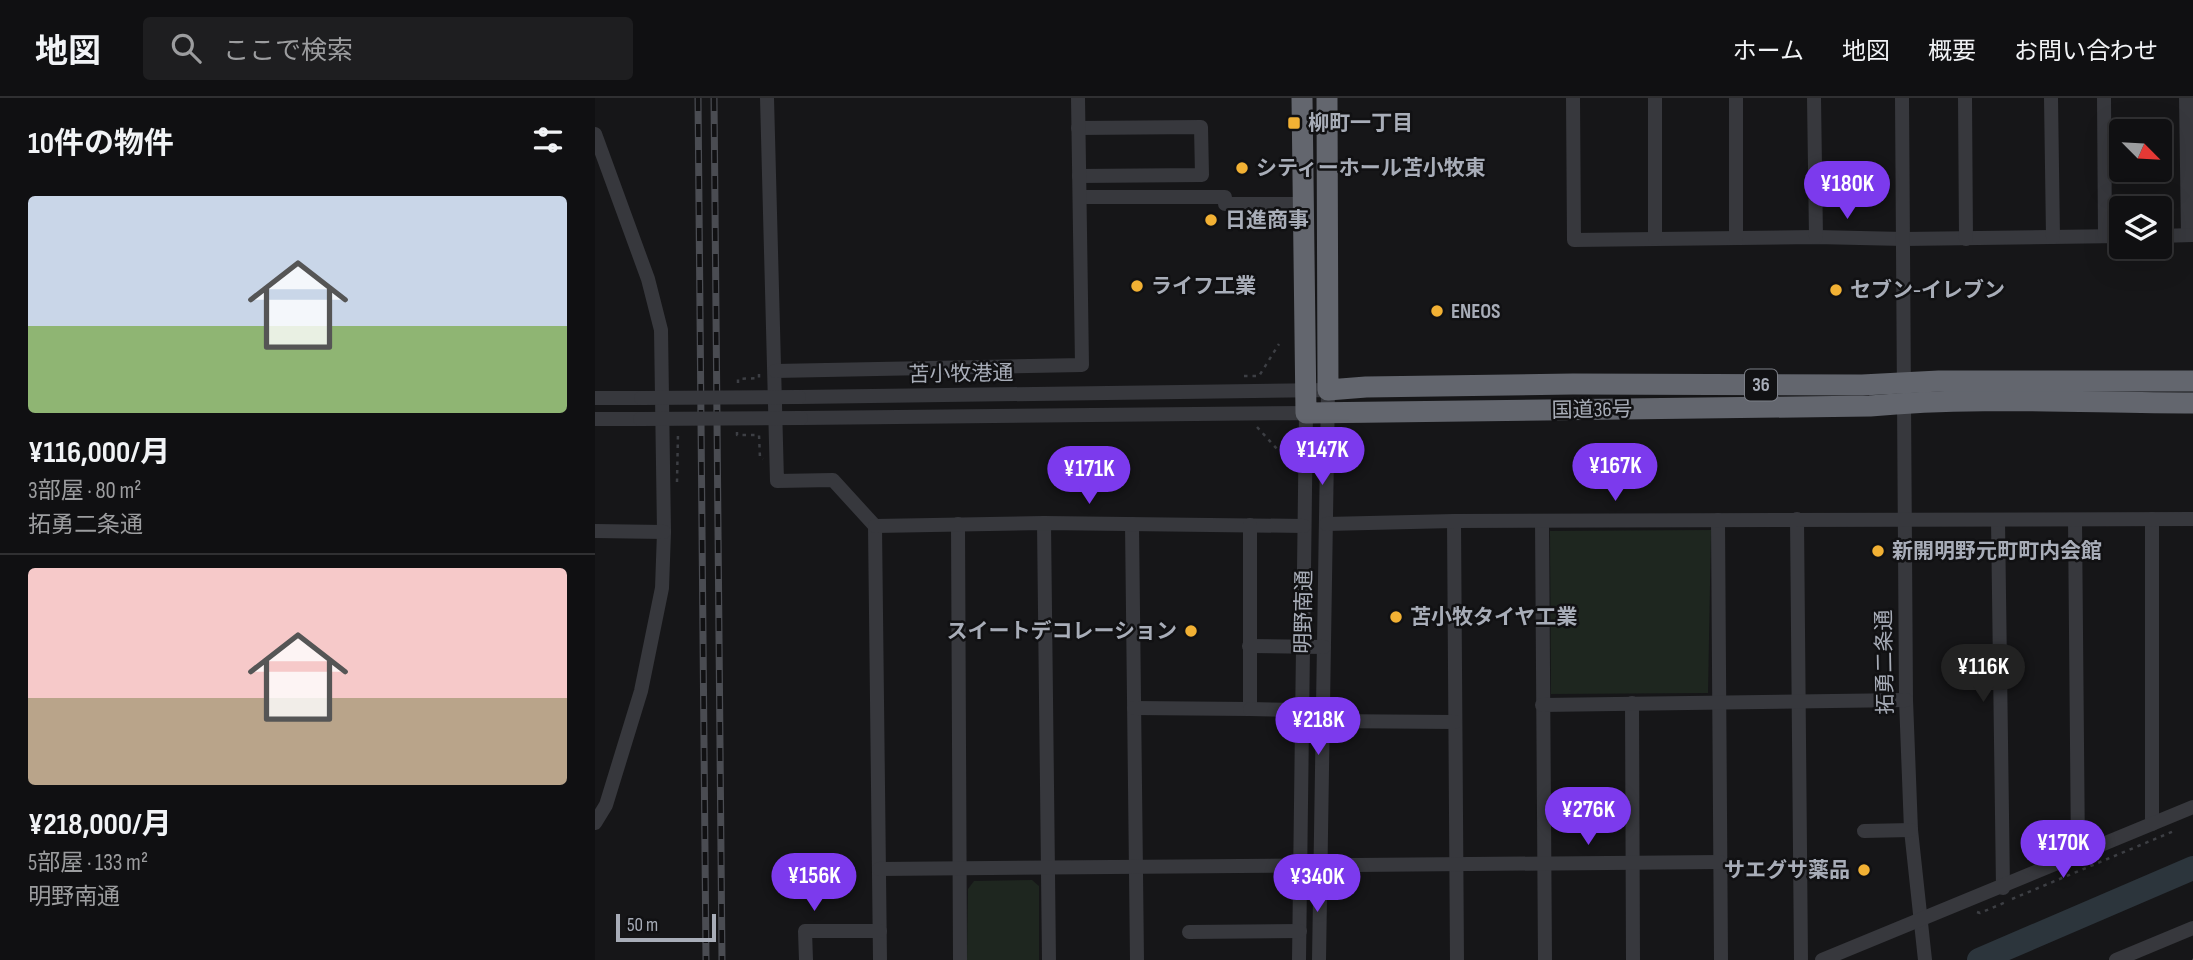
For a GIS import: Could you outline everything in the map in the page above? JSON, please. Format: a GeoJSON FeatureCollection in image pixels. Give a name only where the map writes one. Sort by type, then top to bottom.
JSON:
{"type":"FeatureCollection","features":[{"type":"Feature","properties":{"kind":"highway"},"geometry":{"type":"LineString","coordinates":[[1302,98],[1306,413]]}},
{"type":"Feature","properties":{"kind":"highway"},"geometry":{"type":"LineString","coordinates":[[1327,98],[1328,390]]}},
{"type":"Feature","properties":{"kind":"highway","name":"国道36号"},"geometry":{"type":"LineString","coordinates":[[1306,413],[1870,406],[1939,381],[2193,381]]}},
{"type":"Feature","properties":{"kind":"highway","name":"国道36号"},"geometry":{"type":"LineString","coordinates":[[1328,390],[1532,385],[1869,385],[1905,393],[2193,403]]}},
{"type":"Feature","properties":{"kind":"street"},"geometry":{"type":"LineString","coordinates":[[767,98],[777,481],[833,480],[875,526],[880,960]]}},
{"type":"Feature","properties":{"kind":"street"},"geometry":{"type":"LineString","coordinates":[[775,371],[1082,365],[1078,98]]}},
{"type":"Feature","properties":{"kind":"street"},"geometry":{"type":"LineString","coordinates":[[1573,98],[1574,240],[2109,236]]}},
{"type":"Feature","properties":{"kind":"street"},"geometry":{"type":"LineString","coordinates":[[1655,98],[1655,238]]}},
{"type":"Feature","properties":{"kind":"street"},"geometry":{"type":"LineString","coordinates":[[1736,98],[1736,238]]}},
{"type":"Feature","properties":{"kind":"street"},"geometry":{"type":"LineString","coordinates":[[1814,98],[1816,237]]}},
{"type":"Feature","properties":{"kind":"street","name":"拓勇二条通"},"geometry":{"type":"LineString","coordinates":[[1902,98],[1906,700],[1911,830],[1925,960]]}},
{"type":"Feature","properties":{"kind":"street"},"geometry":{"type":"LineString","coordinates":[[1965,98],[1966,239]]}},
{"type":"Feature","properties":{"kind":"street"},"geometry":{"type":"LineString","coordinates":[[2051,98],[2053,237]]}},
{"type":"Feature","properties":{"kind":"street"},"geometry":{"type":"LineString","coordinates":[[2104,98],[2105,236]]}},
{"type":"Feature","properties":{"kind":"street"},"geometry":{"type":"LineString","coordinates":[[2172,236],[2191,235],[2186,98]]}},
{"type":"Feature","properties":{"kind":"street"},"geometry":{"type":"LineString","coordinates":[[1079,128],[1201,127],[1202,139],[1202,174],[1079,176]]}},
{"type":"Feature","properties":{"kind":"street"},"geometry":{"type":"LineString","coordinates":[[595,134],[648,279],[661,330],[664,532],[662,588],[641,691],[606,805],[595,823]]}},
{"type":"Feature","properties":{"kind":"street"},"geometry":{"type":"LineString","coordinates":[[1080,197],[1225,197],[1225,204],[1304,204]]}},
{"type":"Feature","properties":{"kind":"street","name":"苫小牧港通"},"geometry":{"type":"LineString","coordinates":[[595,398],[1328,390]]}},
{"type":"Feature","properties":{"kind":"street","name":"明野南通"},"geometry":{"type":"LineString","coordinates":[[1319,960],[1328,390]]}},
{"type":"Feature","properties":{"kind":"street","name":"苫小牧港通"},"geometry":{"type":"LineString","coordinates":[[595,419],[1306,413]]}},
{"type":"Feature","properties":{"kind":"street","name":"明野南通"},"geometry":{"type":"LineString","coordinates":[[1299,960],[1306,413]]}},
{"type":"Feature","properties":{"kind":"street"},"geometry":{"type":"LineString","coordinates":[[1797,519],[1801,960]]}},
{"type":"Feature","properties":{"kind":"street"},"geometry":{"type":"LineString","coordinates":[[1326,524],[1797,519],[2193,519]]}},
{"type":"Feature","properties":{"kind":"street"},"geometry":{"type":"LineString","coordinates":[[2152,519],[2152,824]]}},
{"type":"Feature","properties":{"kind":"street"},"geometry":{"type":"LineString","coordinates":[[1718,520],[1721,960]]}},
{"type":"Feature","properties":{"kind":"street"},"geometry":{"type":"LineString","coordinates":[[1998,520],[2003,888]]}},
{"type":"Feature","properties":{"kind":"street"},"geometry":{"type":"LineString","coordinates":[[2075,520],[2078,855]]}},
{"type":"Feature","properties":{"kind":"street"},"geometry":{"type":"LineString","coordinates":[[1454,521],[1457,960]]}},
{"type":"Feature","properties":{"kind":"street"},"geometry":{"type":"LineString","coordinates":[[1542,521],[1545,960]]}},
{"type":"Feature","properties":{"kind":"street"},"geometry":{"type":"LineString","coordinates":[[875,526],[1044,523],[1304,526]]}},
{"type":"Feature","properties":{"kind":"street"},"geometry":{"type":"LineString","coordinates":[[1044,523],[1049,960]]}},
{"type":"Feature","properties":{"kind":"street"},"geometry":{"type":"LineString","coordinates":[[958,524],[960,960]]}},
{"type":"Feature","properties":{"kind":"street"},"geometry":{"type":"LineString","coordinates":[[1132,524],[1137,960]]}},
{"type":"Feature","properties":{"kind":"street"},"geometry":{"type":"LineString","coordinates":[[1250,525],[1250,709]]}},
{"type":"Feature","properties":{"kind":"street"},"geometry":{"type":"LineString","coordinates":[[595,531],[664,532]]}},
{"type":"Feature","properties":{"kind":"street"},"geometry":{"type":"LineString","coordinates":[[1249,646],[1324,647]]}},
{"type":"Feature","properties":{"kind":"street"},"geometry":{"type":"LineString","coordinates":[[1542,705],[1906,700]]}},
{"type":"Feature","properties":{"kind":"street"},"geometry":{"type":"LineString","coordinates":[[1632,703],[1633,960]]}},
{"type":"Feature","properties":{"kind":"street"},"geometry":{"type":"LineString","coordinates":[[1134,708],[1301,709]]}},
{"type":"Feature","properties":{"kind":"street"},"geometry":{"type":"LineString","coordinates":[[1323,721],[1455,722]]}},
{"type":"Feature","properties":{"kind":"street"},"geometry":{"type":"LineString","coordinates":[[1822,960],[2003,888],[2193,807]]}},
{"type":"Feature","properties":{"kind":"street"},"geometry":{"type":"LineString","coordinates":[[1864,831],[1911,830]]}},
{"type":"Feature","properties":{"kind":"street"},"geometry":{"type":"LineString","coordinates":[[879,869],[1720,862]]}},
{"type":"Feature","properties":{"kind":"street"},"geometry":{"type":"LineString","coordinates":[[2116,960],[2193,928]]}},
{"type":"Feature","properties":{"kind":"street"},"geometry":{"type":"LineString","coordinates":[[806,960],[805,931],[880,931]]}},
{"type":"Feature","properties":{"kind":"street"},"geometry":{"type":"LineString","coordinates":[[1189,932],[1300,931]]}},
{"type":"Feature","properties":{"kind":"path"},"geometry":{"type":"LineString","coordinates":[[738,387],[738,379],[759,378],[759,367]]}},
{"type":"Feature","properties":{"kind":"path"},"geometry":{"type":"LineString","coordinates":[[737,429],[737,435],[759,435],[760,458]]}},
{"type":"Feature","properties":{"kind":"path"},"geometry":{"type":"LineString","coordinates":[[678,431],[678,480]]}},
{"type":"Feature","properties":{"kind":"path"},"geometry":{"type":"LineString","coordinates":[[1957,905],[1979,913],[2181,828]]}},
{"type":"Feature","properties":{"kind":"shaded area"},"geometry":{"type":"Polygon","coordinates":[[[1711,530],[1708,693],[1551,694],[1550,531],[1711,530]]]}},
{"type":"Feature","properties":{"kind":"shaded area"},"geometry":{"type":"Polygon","coordinates":[[[1032,880],[1039,886],[1039,960],[967,960],[968,889],[974,881],[1032,880]]]}},
{"type":"Feature","properties":{"kind":"waterway"},"geometry":{"type":"LineString","coordinates":[[1979,960],[2193,868]]}},
{"type":"Feature","properties":{"kind":"railway"},"geometry":{"type":"LineString","coordinates":[[698,98],[706,960]]}},
{"type":"Feature","properties":{"kind":"railway"},"geometry":{"type":"LineString","coordinates":[[714,98],[722,960]]}},
{"type":"Feature","properties":{"kind":"place","name":"柳町一丁目"},"geometry":{"type":"Point","coordinates":[1294,123]}},
{"type":"Feature","properties":{"kind":"place","name":"シティーホール苫小牧東"},"geometry":{"type":"Point","coordinates":[1242,168]}},
{"type":"Feature","properties":{"kind":"place","name":"日進商事"},"geometry":{"type":"Point","coordinates":[1211,220]}},
{"type":"Feature","properties":{"kind":"place","name":"ライフ工業"},"geometry":{"type":"Point","coordinates":[1137,286]}},
{"type":"Feature","properties":{"kind":"place","name":"セブン-イレブン"},"geometry":{"type":"Point","coordinates":[1836,290]}},
{"type":"Feature","properties":{"kind":"place","name":"ENEOS"},"geometry":{"type":"Point","coordinates":[1437,311]}},
{"type":"Feature","properties":{"kind":"place","name":"新開明野元町町内会館"},"geometry":{"type":"Point","coordinates":[1878,551]}},
{"type":"Feature","properties":{"kind":"place","name":"苫小牧タイヤ工業"},"geometry":{"type":"Point","coordinates":[1396,617]}},
{"type":"Feature","properties":{"kind":"place","name":"スイートデコレーション"},"geometry":{"type":"Point","coordinates":[1191,631]}},
{"type":"Feature","properties":{"kind":"place","name":"サエグサ薬品"},"geometry":{"type":"Point","coordinates":[1864,870]}}]}
